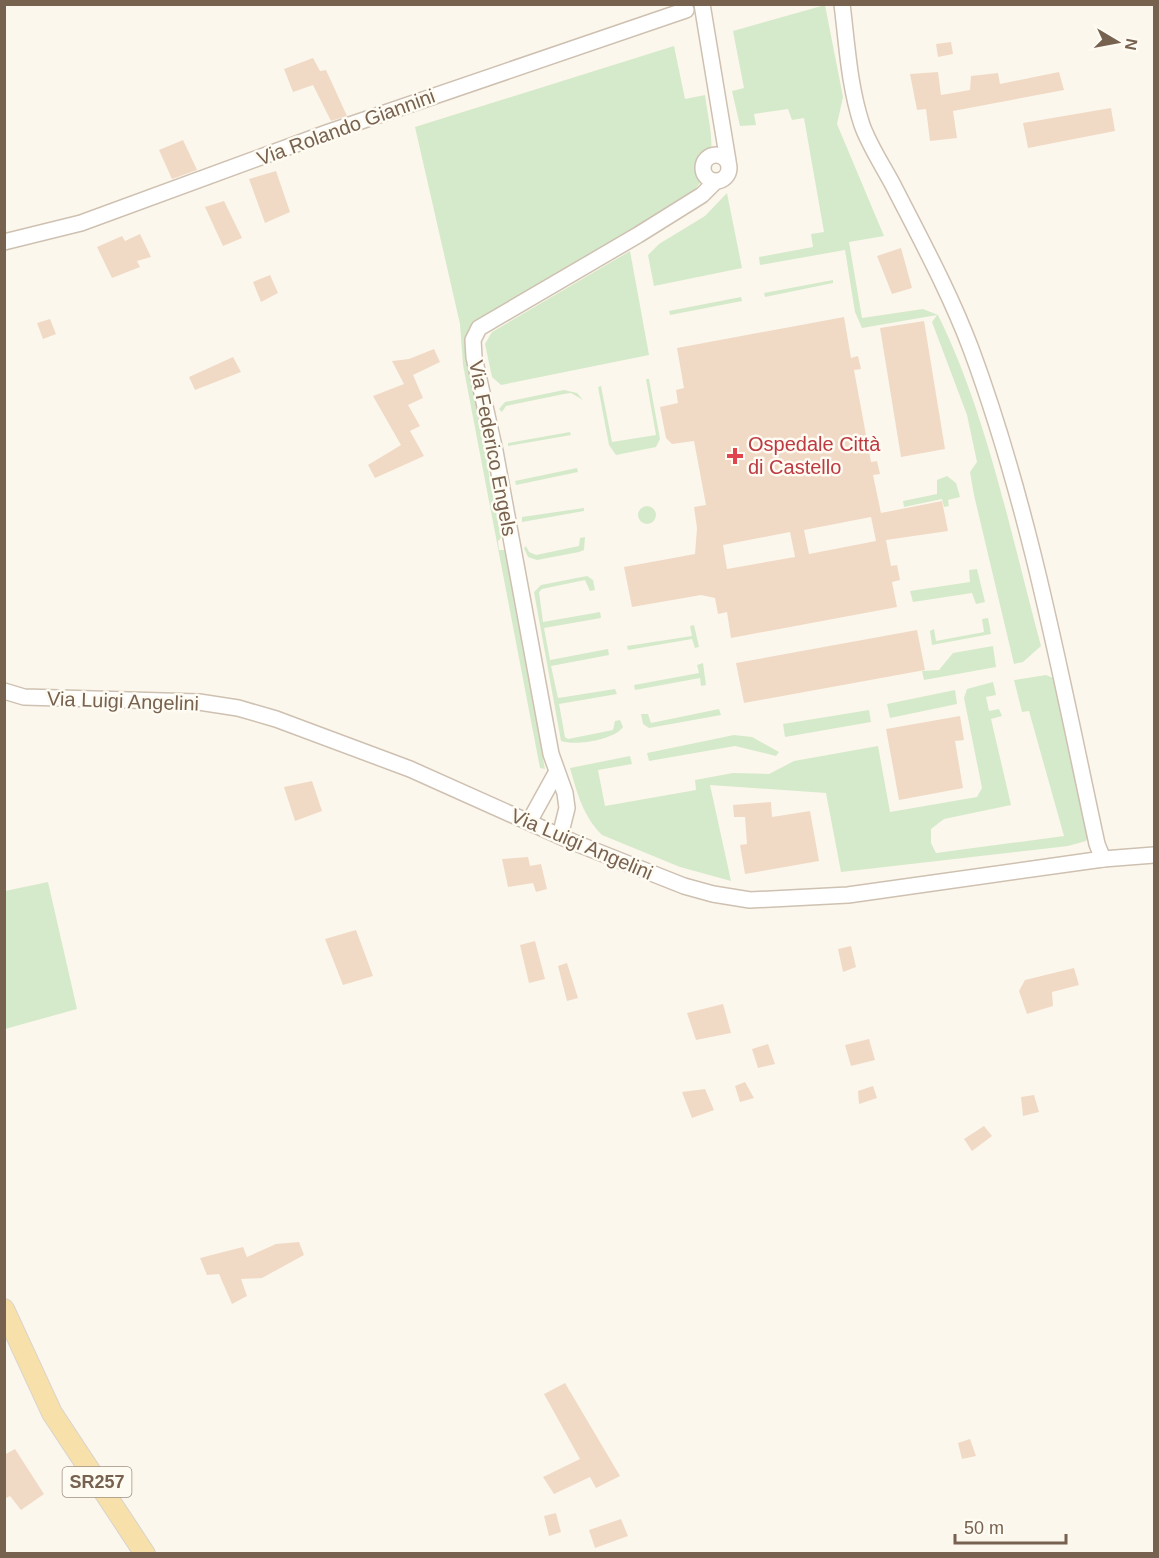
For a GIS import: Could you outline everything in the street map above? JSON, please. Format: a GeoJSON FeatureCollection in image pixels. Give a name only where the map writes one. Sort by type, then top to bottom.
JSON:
{"type":"FeatureCollection","features":[{"type":"Feature","properties":{"kind":"main road","name":"SR257"},"geometry":{"type":"LineString","coordinates":[[4,1309],[52,1413],[145,1554]]}},
{"type":"Feature","properties":{"kind":"street"},"geometry":{"type":"LineString","coordinates":[[702,4],[724,123],[722,158],[729,172],[726,177],[710,178],[705,161],[722,158]]}},
{"type":"Feature","properties":{"kind":"street"},"geometry":{"type":"LineString","coordinates":[[842,4],[852,87],[863,126],[919,236],[961,327],[991,407],[1014,483],[1058,664],[1097,844],[1103,859]]}},
{"type":"Feature","properties":{"kind":"street","name":"Via Rolando Giannini"},"geometry":{"type":"LineString","coordinates":[[4,243],[81,223],[329,132],[686,10]]}},
{"type":"Feature","properties":{"kind":"street","name":"Via Federico Engels"},"geometry":{"type":"LineString","coordinates":[[560,836],[567,808],[565,793],[556,773],[495,452],[474,357],[474,340],[479,327],[702,195],[710,178]]}},
{"type":"Feature","properties":{"kind":"street","name":"Via Luigi Angelini"},"geometry":{"type":"LineString","coordinates":[[4,691],[24,697],[199,702],[238,708],[276,719],[410,769],[560,836],[684,886],[713,894],[750,900],[848,895],[1103,859],[1155,855]]}},
{"type":"Feature","properties":{"kind":"street","name":"Via Luigi Angelini"},"geometry":{"type":"LineString","coordinates":[[4,703],[24,697]]}},
{"type":"Feature","properties":{"kind":"street"},"geometry":{"type":"LineString","coordinates":[[529,822],[556,773]]}},
{"type":"Feature","properties":{"kind":"green space"},"geometry":{"type":"Polygon","coordinates":[[[825,5],[843,97],[837,124],[884,236],[849,242],[862,318],[923,309],[938,315],[971,393],[1009,520],[1041,646],[1023,662],[1014,664],[974,495],[970,472],[977,462],[967,415],[932,322],[937,315],[862,328],[855,312],[845,250],[760,265],[759,257],[813,247],[811,234],[824,232],[804,118],[792,120],[788,109],[754,114],[756,125],[740,126],[732,91],[744,88],[733,31],[825,5]]]}},
{"type":"Feature","properties":{"kind":"green space"},"geometry":{"type":"Polygon","coordinates":[[[674,46],[685,99],[705,95],[711,148],[710,160],[700,183],[690,196],[475,321],[468,331],[466,352],[501,538],[498,541],[499,550],[505,550],[545,769],[540,768],[463,365],[460,324],[415,127],[674,46]]]}},
{"type":"Feature","properties":{"kind":"green space"},"geometry":{"type":"Polygon","coordinates":[[[727,193],[742,268],[654,286],[648,255],[659,244],[705,216],[727,193]]]}},
{"type":"Feature","properties":{"kind":"green space"},"geometry":{"type":"Polygon","coordinates":[[[630,251],[649,355],[501,385],[492,377],[485,344],[492,332],[630,251]]]}},
{"type":"Feature","properties":{"kind":"green space"},"geometry":{"type":"Polygon","coordinates":[[[833,280],[833,283],[765,297],[764,293],[833,280]]]}},
{"type":"Feature","properties":{"kind":"green space"},"geometry":{"type":"Polygon","coordinates":[[[741,297],[742,301],[670,315],[669,311],[741,297]]]}},
{"type":"Feature","properties":{"kind":"green space"},"geometry":{"type":"Polygon","coordinates":[[[646,379],[649,379],[660,439],[656,447],[616,455],[609,445],[598,387],[601,386],[612,442],[656,435],[646,379]]]}},
{"type":"Feature","properties":{"kind":"green space"},"geometry":{"type":"Polygon","coordinates":[[[564,390],[577,393],[583,400],[571,393],[506,406],[502,412],[499,409],[505,402],[564,390]]]}},
{"type":"Feature","properties":{"kind":"green space"},"geometry":{"type":"Polygon","coordinates":[[[570,432],[571,435],[508,446],[508,443],[570,432]]]}},
{"type":"Feature","properties":{"kind":"green space"},"geometry":{"type":"Polygon","coordinates":[[[577,468],[578,472],[516,485],[515,481],[577,468]]]}},
{"type":"Feature","properties":{"kind":"green space"},"geometry":{"type":"Polygon","coordinates":[[[947,476],[956,483],[960,497],[948,500],[949,506],[944,507],[942,499],[904,507],[903,501],[937,494],[937,480],[947,476]]]}},
{"type":"Feature","properties":{"kind":"green space"},"geometry":{"type":"Polygon","coordinates":[[[643,506],[651,506],[656,511],[654,522],[643,524],[638,519],[638,511],[643,506]]]}},
{"type":"Feature","properties":{"kind":"green space"},"geometry":{"type":"Polygon","coordinates":[[[584,508],[584,511],[522,522],[522,517],[584,508]]]}},
{"type":"Feature","properties":{"kind":"green space"},"geometry":{"type":"Polygon","coordinates":[[[585,537],[584,550],[537,560],[528,557],[524,548],[526,546],[529,552],[536,555],[579,546],[580,538],[585,537]]]}},
{"type":"Feature","properties":{"kind":"green space"},"geometry":{"type":"Polygon","coordinates":[[[977,569],[985,602],[976,604],[972,593],[913,602],[910,591],[970,582],[969,570],[977,569]]]}},
{"type":"Feature","properties":{"kind":"green space"},"geometry":{"type":"Polygon","coordinates":[[[587,576],[593,580],[595,590],[590,591],[585,580],[542,589],[539,592],[543,622],[600,612],[601,618],[544,628],[550,660],[608,649],[609,655],[551,666],[558,698],[615,689],[617,694],[559,704],[565,737],[568,739],[613,730],[615,721],[620,720],[623,727],[612,735],[576,743],[561,741],[534,592],[541,585],[587,576]]]}},
{"type":"Feature","properties":{"kind":"green space"},"geometry":{"type":"Polygon","coordinates":[[[988,618],[991,634],[932,645],[930,631],[934,629],[936,641],[984,632],[982,619],[988,618]]]}},
{"type":"Feature","properties":{"kind":"green space"},"geometry":{"type":"Polygon","coordinates":[[[694,625],[699,647],[695,648],[692,639],[628,650],[627,646],[692,636],[690,626],[694,625]]]}},
{"type":"Feature","properties":{"kind":"green space"},"geometry":{"type":"Polygon","coordinates":[[[993,646],[996,667],[924,680],[922,671],[939,670],[953,653],[993,646]]]}},
{"type":"Feature","properties":{"kind":"green space"},"geometry":{"type":"Polygon","coordinates":[[[703,663],[706,685],[701,686],[700,678],[635,690],[634,685],[699,673],[697,665],[703,663]]]}},
{"type":"Feature","properties":{"kind":"green space"},"geometry":{"type":"Polygon","coordinates":[[[1046,675],[1053,678],[1091,833],[1086,841],[1068,846],[841,872],[826,793],[710,785],[731,881],[680,867],[602,835],[585,812],[570,768],[630,756],[632,764],[598,770],[605,806],[696,790],[695,780],[733,773],[769,774],[794,761],[878,746],[890,812],[977,797],[982,788],[964,698],[967,689],[993,682],[996,695],[986,697],[989,711],[999,709],[1002,716],[991,719],[1011,805],[944,819],[931,829],[931,843],[936,853],[1064,836],[1029,711],[1022,712],[1014,680],[1046,675]]]}},
{"type":"Feature","properties":{"kind":"green space"},"geometry":{"type":"Polygon","coordinates":[[[955,690],[957,704],[890,718],[887,704],[955,690]]]}},
{"type":"Feature","properties":{"kind":"green space"},"geometry":{"type":"Polygon","coordinates":[[[719,709],[721,715],[649,728],[643,724],[641,714],[648,714],[651,723],[719,709]]]}},
{"type":"Feature","properties":{"kind":"green space"},"geometry":{"type":"Polygon","coordinates":[[[869,710],[871,722],[785,737],[783,724],[869,710]]]}},
{"type":"Feature","properties":{"kind":"green space"},"geometry":{"type":"Polygon","coordinates":[[[734,735],[752,737],[779,752],[776,756],[735,746],[649,761],[647,753],[734,735]]]}},
{"type":"Feature","properties":{"kind":"green space"},"geometry":{"type":"Polygon","coordinates":[[[48,882],[77,1009],[5,1029],[5,891],[48,882]]]}},
{"type":"Feature","properties":{"kind":"building"},"geometry":{"type":"Polygon","coordinates":[[[951,42],[953,54],[938,57],[936,44],[951,42]]]}},
{"type":"Feature","properties":{"kind":"building"},"geometry":{"type":"Polygon","coordinates":[[[313,58],[320,71],[326,70],[347,116],[331,121],[313,85],[293,92],[284,69],[313,58]]]}},
{"type":"Feature","properties":{"kind":"building"},"geometry":{"type":"Polygon","coordinates":[[[938,72],[941,95],[970,90],[971,76],[998,73],[1000,84],[1059,72],[1064,90],[953,111],[957,138],[930,141],[926,109],[917,110],[910,74],[938,72]]]}},
{"type":"Feature","properties":{"kind":"building"},"geometry":{"type":"Polygon","coordinates":[[[1111,108],[1115,131],[1028,148],[1023,123],[1111,108]]]}},
{"type":"Feature","properties":{"kind":"building"},"geometry":{"type":"Polygon","coordinates":[[[183,140],[197,170],[172,179],[159,150],[183,140]]]}},
{"type":"Feature","properties":{"kind":"building"},"geometry":{"type":"Polygon","coordinates":[[[276,171],[290,212],[265,223],[249,179],[276,171]]]}},
{"type":"Feature","properties":{"kind":"building"},"geometry":{"type":"Polygon","coordinates":[[[224,201],[242,238],[223,246],[205,207],[224,201]]]}},
{"type":"Feature","properties":{"kind":"building"},"geometry":{"type":"Polygon","coordinates":[[[140,234],[151,257],[137,261],[140,267],[112,278],[97,247],[122,236],[125,241],[140,234]]]}},
{"type":"Feature","properties":{"kind":"building"},"geometry":{"type":"Polygon","coordinates":[[[901,248],[912,288],[892,294],[877,256],[901,248]]]}},
{"type":"Feature","properties":{"kind":"building"},"geometry":{"type":"Polygon","coordinates":[[[270,275],[278,293],[261,302],[253,282],[270,275]]]}},
{"type":"Feature","properties":{"kind":"building"},"geometry":{"type":"Polygon","coordinates":[[[844,317],[851,358],[858,356],[861,369],[854,370],[871,462],[877,461],[880,474],[873,475],[881,513],[942,501],[948,531],[886,540],[891,566],[897,565],[900,580],[892,582],[897,607],[731,638],[727,612],[718,614],[715,598],[701,595],[632,607],[624,567],[695,554],[697,528],[694,507],[706,505],[694,441],[672,444],[666,438],[660,407],[678,403],[676,390],[684,388],[677,348],[844,317]],[[871,517],[804,530],[809,554],[876,541],[871,517]],[[790,532],[723,545],[727,569],[795,557],[790,532]]]}},
{"type":"Feature","properties":{"kind":"building"},"geometry":{"type":"Polygon","coordinates":[[[50,319],[56,334],[43,339],[37,323],[50,319]]]}},
{"type":"Feature","properties":{"kind":"building"},"geometry":{"type":"Polygon","coordinates":[[[924,321],[945,449],[901,457],[880,328],[924,321]]]}},
{"type":"Feature","properties":{"kind":"building"},"geometry":{"type":"Polygon","coordinates":[[[434,349],[440,362],[413,375],[423,398],[408,405],[420,426],[410,431],[424,456],[375,478],[368,465],[401,445],[373,396],[404,384],[392,361],[409,359],[434,349]]]}},
{"type":"Feature","properties":{"kind":"building"},"geometry":{"type":"Polygon","coordinates":[[[233,357],[241,372],[195,390],[189,377],[233,357]]]}},
{"type":"Feature","properties":{"kind":"building"},"geometry":{"type":"Polygon","coordinates":[[[917,630],[925,670],[744,703],[736,663],[917,630]]]}},
{"type":"Feature","properties":{"kind":"building"},"geometry":{"type":"Polygon","coordinates":[[[960,716],[964,740],[955,741],[963,788],[899,800],[886,729],[960,716]]]}},
{"type":"Feature","properties":{"kind":"building"},"geometry":{"type":"Polygon","coordinates":[[[312,781],[322,811],[295,821],[284,787],[312,781]]]}},
{"type":"Feature","properties":{"kind":"building"},"geometry":{"type":"Polygon","coordinates":[[[771,802],[772,817],[810,811],[819,861],[745,874],[740,845],[747,844],[745,817],[734,817],[733,805],[771,802]]]}},
{"type":"Feature","properties":{"kind":"building"},"geometry":{"type":"Polygon","coordinates":[[[528,857],[530,866],[541,864],[547,889],[536,892],[533,883],[508,887],[502,859],[528,857]]]}},
{"type":"Feature","properties":{"kind":"building"},"geometry":{"type":"Polygon","coordinates":[[[356,930],[373,976],[343,985],[325,939],[356,930]]]}},
{"type":"Feature","properties":{"kind":"building"},"geometry":{"type":"Polygon","coordinates":[[[535,941],[545,979],[529,983],[520,945],[535,941]]]}},
{"type":"Feature","properties":{"kind":"building"},"geometry":{"type":"Polygon","coordinates":[[[851,946],[856,967],[843,972],[838,949],[851,946]]]}},
{"type":"Feature","properties":{"kind":"building"},"geometry":{"type":"Polygon","coordinates":[[[567,963],[578,998],[567,1001],[558,966],[567,963]]]}},
{"type":"Feature","properties":{"kind":"building"},"geometry":{"type":"Polygon","coordinates":[[[1074,968],[1079,985],[1052,992],[1053,1006],[1027,1014],[1019,991],[1025,980],[1074,968]]]}},
{"type":"Feature","properties":{"kind":"building"},"geometry":{"type":"Polygon","coordinates":[[[723,1004],[731,1033],[696,1040],[687,1013],[723,1004]]]}},
{"type":"Feature","properties":{"kind":"building"},"geometry":{"type":"Polygon","coordinates":[[[869,1039],[875,1060],[851,1066],[845,1045],[869,1039]]]}},
{"type":"Feature","properties":{"kind":"building"},"geometry":{"type":"Polygon","coordinates":[[[768,1044],[775,1064],[758,1068],[752,1049],[768,1044]]]}},
{"type":"Feature","properties":{"kind":"building"},"geometry":{"type":"Polygon","coordinates":[[[745,1082],[754,1098],[740,1102],[735,1086],[745,1082]]]}},
{"type":"Feature","properties":{"kind":"building"},"geometry":{"type":"Polygon","coordinates":[[[873,1086],[877,1098],[859,1104],[858,1091],[873,1086]]]}},
{"type":"Feature","properties":{"kind":"building"},"geometry":{"type":"Polygon","coordinates":[[[705,1089],[714,1110],[692,1118],[682,1092],[705,1089]]]}},
{"type":"Feature","properties":{"kind":"building"},"geometry":{"type":"Polygon","coordinates":[[[1034,1095],[1039,1112],[1023,1116],[1021,1097],[1034,1095]]]}},
{"type":"Feature","properties":{"kind":"building"},"geometry":{"type":"Polygon","coordinates":[[[984,1126],[992,1136],[972,1151],[964,1139],[984,1126]]]}},
{"type":"Feature","properties":{"kind":"building"},"geometry":{"type":"Polygon","coordinates":[[[299,1242],[304,1255],[262,1278],[241,1279],[247,1296],[232,1304],[219,1274],[207,1275],[200,1258],[243,1247],[247,1257],[276,1244],[299,1242]]]}},
{"type":"Feature","properties":{"kind":"building"},"geometry":{"type":"Polygon","coordinates":[[[565,1383],[620,1476],[596,1488],[590,1477],[554,1494],[543,1477],[580,1459],[544,1394],[565,1383]]]}},
{"type":"Feature","properties":{"kind":"building"},"geometry":{"type":"Polygon","coordinates":[[[970,1439],[976,1456],[962,1459],[958,1443],[970,1439]]]}},
{"type":"Feature","properties":{"kind":"building"},"geometry":{"type":"Polygon","coordinates":[[[15,1449],[44,1494],[21,1510],[10,1496],[4,1499],[4,1455],[15,1449]]]}},
{"type":"Feature","properties":{"kind":"building"},"geometry":{"type":"Polygon","coordinates":[[[556,1513],[561,1532],[549,1536],[544,1516],[556,1513]]]}},
{"type":"Feature","properties":{"kind":"building"},"geometry":{"type":"Polygon","coordinates":[[[621,1519],[628,1536],[595,1548],[589,1530],[621,1519]]]}},
{"type":"Feature","properties":{"kind":"place","name":"Ospedale Città di Castello"},"geometry":{"type":"Point","coordinates":[735,456]}}]}
